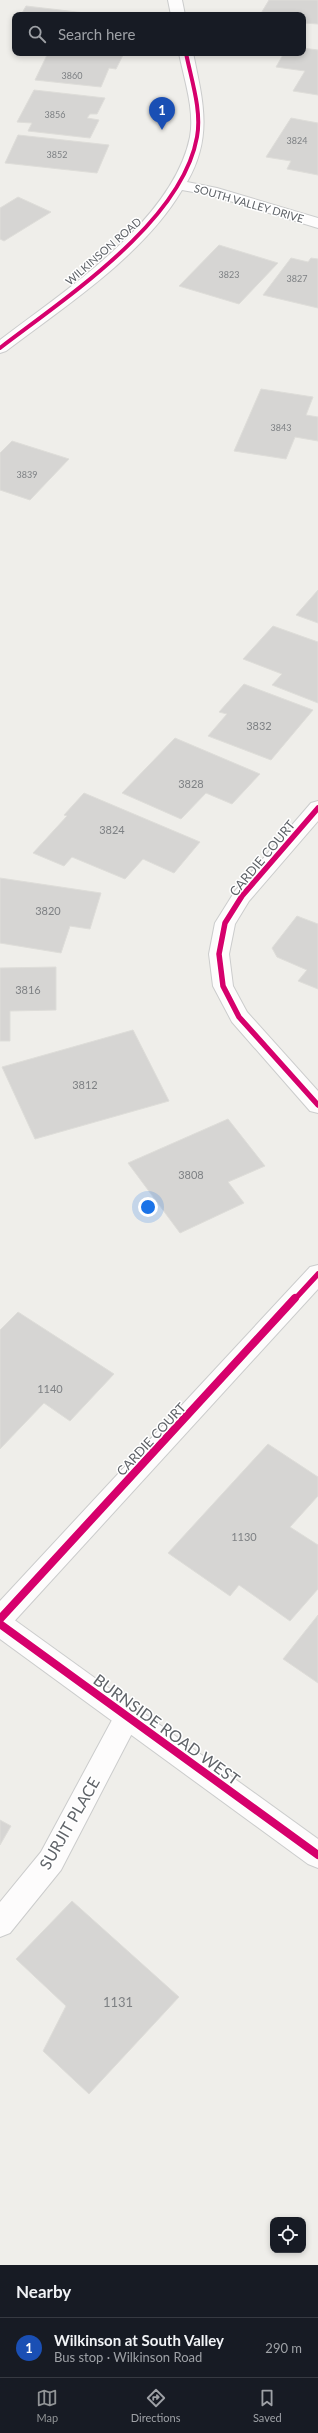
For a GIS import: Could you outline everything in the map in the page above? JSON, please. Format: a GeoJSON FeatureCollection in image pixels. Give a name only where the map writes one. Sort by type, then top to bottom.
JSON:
{"type":"FeatureCollection","features":[{"type":"Feature","properties":{"kind":"street"},"geometry":{"type":"LineString","coordinates":[[175,0],[177,12]]}},
{"type":"Feature","properties":{"kind":"street","name":"WILKINSON ROAD"},"geometry":{"type":"LineString","coordinates":[[0,348],[111,260],[141,233],[163,209],[179,185],[197,137],[193,86],[187,56]]}},
{"type":"Feature","properties":{"kind":"street","name":"SOUTH VALLEY DRIVE"},"geometry":{"type":"LineString","coordinates":[[179,185],[212,191],[318,223]]}},
{"type":"Feature","properties":{"kind":"street","name":"CARDIE COURT"},"geometry":{"type":"LineString","coordinates":[[318,808],[242,896],[226,923],[219,954],[223,986],[239,1017],[318,1106]]}},
{"type":"Feature","properties":{"kind":"street","name":"CARDIE COURT"},"geometry":{"type":"LineString","coordinates":[[0,1619],[318,1274]]}},
{"type":"Feature","properties":{"kind":"street","name":"BURNSIDE ROAD WEST"},"geometry":{"type":"LineString","coordinates":[[0,1624],[318,1855]]}},
{"type":"Feature","properties":{"kind":"street","name":"SURJIT PLACE"},"geometry":{"type":"LineString","coordinates":[[0,1923],[51,1861],[128,1716]]}},
{"type":"Feature","properties":{"kind":"building"},"geometry":{"type":"Polygon","coordinates":[[[269,0],[318,0],[318,24],[306,23],[306,12],[262,12],[269,0]]]}},
{"type":"Feature","properties":{"kind":"building"},"geometry":{"type":"Polygon","coordinates":[[[26,6],[77,12],[23,12],[26,6]]]}},
{"type":"Feature","properties":{"kind":"building"},"geometry":{"type":"Polygon","coordinates":[[[306,48],[318,50],[318,95],[293,91],[305,71],[276,67],[282,56],[306,56],[306,48]]]}},
{"type":"Feature","properties":{"kind":"building"},"geometry":{"type":"Polygon","coordinates":[[[47,56],[122,56],[116,69],[109,68],[101,87],[35,80],[47,56]]]}},
{"type":"Feature","properties":{"kind":"building"},"geometry":{"type":"Polygon","coordinates":[[[34,90],[105,98],[97,114],[90,114],[87,118],[99,120],[90,138],[28,131],[32,123],[17,122],[34,90]]]}},
{"type":"Feature","properties":{"kind":"building"},"geometry":{"type":"Polygon","coordinates":[[[291,118],[318,123],[318,175],[287,169],[291,161],[266,157],[291,118]]]}},
{"type":"Feature","properties":{"kind":"building"},"geometry":{"type":"Polygon","coordinates":[[[18,135],[109,145],[97,173],[5,163],[18,135]]]}},
{"type":"Feature","properties":{"kind":"building"},"geometry":{"type":"Polygon","coordinates":[[[18,197],[51,212],[4,241],[0,239],[0,208],[18,197]]]}},
{"type":"Feature","properties":{"kind":"building"},"geometry":{"type":"Polygon","coordinates":[[[219,245],[278,263],[239,304],[179,286],[219,245]]]}},
{"type":"Feature","properties":{"kind":"building"},"geometry":{"type":"Polygon","coordinates":[[[291,258],[308,262],[311,258],[318,259],[318,308],[263,295],[291,258]]]}},
{"type":"Feature","properties":{"kind":"building"},"geometry":{"type":"Polygon","coordinates":[[[261,389],[313,397],[306,415],[318,417],[318,441],[295,437],[286,459],[234,451],[261,389]]]}},
{"type":"Feature","properties":{"kind":"building"},"geometry":{"type":"Polygon","coordinates":[[[12,441],[69,459],[30,500],[0,490],[0,453],[12,441]]]}},
{"type":"Feature","properties":{"kind":"building"},"geometry":{"type":"Polygon","coordinates":[[[318,590],[318,623],[296,615],[318,590]]]}},
{"type":"Feature","properties":{"kind":"building"},"geometry":{"type":"Polygon","coordinates":[[[273,626],[318,642],[318,703],[272,685],[282,674],[243,659],[273,626]]]}},
{"type":"Feature","properties":{"kind":"building"},"geometry":{"type":"Polygon","coordinates":[[[244,684],[313,710],[271,760],[208,736],[227,714],[219,712],[244,684]]]}},
{"type":"Feature","properties":{"kind":"building"},"geometry":{"type":"Polygon","coordinates":[[[175,738],[260,774],[232,804],[206,793],[181,819],[122,793],[175,738]]]}},
{"type":"Feature","properties":{"kind":"building"},"geometry":{"type":"Polygon","coordinates":[[[84,793],[200,842],[174,873],[143,859],[125,879],[72,857],[64,866],[33,853],[67,816],[64,815],[84,793]]]}},
{"type":"Feature","properties":{"kind":"building"},"geometry":{"type":"Polygon","coordinates":[[[0,878],[101,893],[90,929],[70,926],[61,953],[0,943],[0,878]]]}},
{"type":"Feature","properties":{"kind":"building"},"geometry":{"type":"Polygon","coordinates":[[[297,916],[318,924],[318,989],[298,981],[307,970],[277,957],[272,948],[297,916]]]}},
{"type":"Feature","properties":{"kind":"building"},"geometry":{"type":"Polygon","coordinates":[[[56,967],[56,1010],[10,1011],[10,1041],[0,1041],[0,968],[56,967]]]}},
{"type":"Feature","properties":{"kind":"building"},"geometry":{"type":"Polygon","coordinates":[[[133,1030],[169,1101],[35,1139],[2,1067],[133,1030]]]}},
{"type":"Feature","properties":{"kind":"building"},"geometry":{"type":"Polygon","coordinates":[[[228,1119],[265,1166],[228,1182],[244,1203],[180,1233],[128,1163],[228,1119]]]}},
{"type":"Feature","properties":{"kind":"building"},"geometry":{"type":"Polygon","coordinates":[[[18,1312],[114,1374],[70,1421],[44,1403],[0,1449],[0,1330],[18,1312]]]}},
{"type":"Feature","properties":{"kind":"building"},"geometry":{"type":"Polygon","coordinates":[[[268,1444],[318,1477],[318,1496],[290,1527],[318,1545],[318,1589],[290,1621],[239,1585],[230,1596],[168,1553],[268,1444]]]}},
{"type":"Feature","properties":{"kind":"building"},"geometry":{"type":"Polygon","coordinates":[[[318,1615],[318,1683],[283,1659],[318,1615]]]}},
{"type":"Feature","properties":{"kind":"building"},"geometry":{"type":"Polygon","coordinates":[[[0,1820],[11,1826],[0,1845],[0,1820]]]}},
{"type":"Feature","properties":{"kind":"building"},"geometry":{"type":"Polygon","coordinates":[[[72,1901],[179,1997],[89,2094],[43,2051],[66,2006],[16,1959],[72,1901]]]}},
{"type":"Feature","properties":{"kind":"cycle path"},"geometry":{"type":"LineString","coordinates":[[0,348],[55,306],[117,255],[146,227],[170,198],[188,168],[197,137],[198,127],[196,105],[187,56]]}},
{"type":"Feature","properties":{"kind":"cycle path"},"geometry":{"type":"LineString","coordinates":[[318,808],[242,896],[225,923],[219,954],[223,986],[239,1017],[318,1105]]}},
{"type":"Feature","properties":{"kind":"cycle path"},"geometry":{"type":"LineString","coordinates":[[0,1619],[318,1274]]}},
{"type":"Feature","properties":{"kind":"cycle path"},"geometry":{"type":"LineString","coordinates":[[0,1624],[318,1855]]}},
{"type":"Feature","properties":{"kind":"place","name":"Wilkinson at South Valley"},"geometry":{"type":"Point","coordinates":[162,130]}}]}
